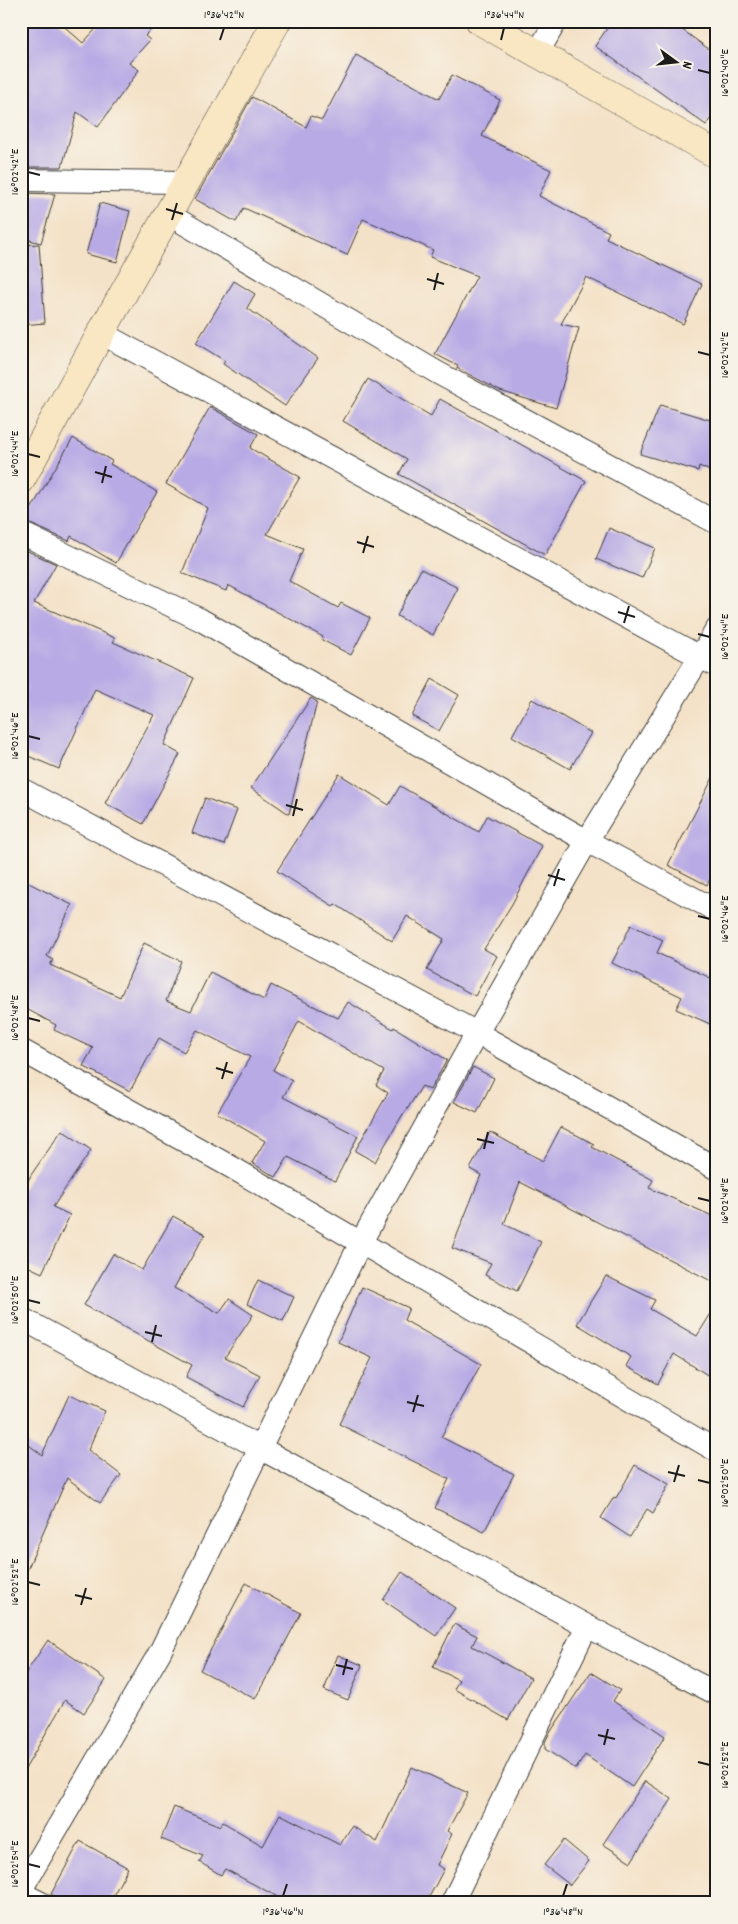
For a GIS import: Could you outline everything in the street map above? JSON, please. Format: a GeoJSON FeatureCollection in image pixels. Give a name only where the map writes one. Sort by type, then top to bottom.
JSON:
{"type":"FeatureCollection","features":[{"type":"Feature","properties":{"kind":"street"},"geometry":{"type":"LineString","coordinates":[[21,480],[101,333],[277,21]]}},
{"type":"Feature","properties":{"kind":"street"},"geometry":{"type":"LineString","coordinates":[[480,21],[717,155]]}},
{"type":"Feature","properties":{"kind":"street"},"geometry":{"type":"LineString","coordinates":[[537,54],[556,21]]}},
{"type":"Feature","properties":{"kind":"street"},"geometry":{"type":"LineString","coordinates":[[21,180],[186,182]]}},
{"type":"Feature","properties":{"kind":"street"},"geometry":{"type":"LineString","coordinates":[[168,214],[438,373],[717,523]]}},
{"type":"Feature","properties":{"kind":"street"},"geometry":{"type":"LineString","coordinates":[[101,333],[709,661]]}},
{"type":"Feature","properties":{"kind":"street"},"geometry":{"type":"LineString","coordinates":[[21,533],[201,620],[587,841],[717,911]]}},
{"type":"Feature","properties":{"kind":"street"},"geometry":{"type":"LineString","coordinates":[[41,1903],[21,1892],[160,1652],[361,1242],[587,841],[709,661],[717,629]]}},
{"type":"Feature","properties":{"kind":"street"},"geometry":{"type":"LineString","coordinates":[[21,789],[477,1034],[717,1170]]}},
{"type":"Feature","properties":{"kind":"street"},"geometry":{"type":"LineString","coordinates":[[21,1050],[233,1168],[717,1451]]}},
{"type":"Feature","properties":{"kind":"street"},"geometry":{"type":"LineString","coordinates":[[21,1318],[717,1694]]}},
{"type":"Feature","properties":{"kind":"street"},"geometry":{"type":"LineString","coordinates":[[452,1903],[588,1626]]}},
{"type":"Feature","properties":{"kind":"building"},"geometry":{"type":"Polygon","coordinates":[[[21,21],[58,21],[83,43],[103,21],[160,21],[145,36],[150,40],[129,63],[139,70],[98,127],[77,112],[62,167],[21,167],[21,21]]]}},
{"type":"Feature","properties":{"kind":"building"},"geometry":{"type":"Polygon","coordinates":[[[612,21],[670,21],[717,55],[717,110],[706,125],[595,46],[612,21]]]}},
{"type":"Feature","properties":{"kind":"building"},"geometry":{"type":"Polygon","coordinates":[[[356,55],[439,99],[452,75],[500,100],[482,136],[551,170],[539,196],[609,232],[606,238],[702,284],[683,324],[586,277],[561,324],[579,328],[556,408],[500,391],[435,354],[477,276],[430,257],[433,250],[363,219],[347,255],[244,208],[236,222],[195,199],[252,97],[306,127],[311,116],[322,120],[356,55]]]}},
{"type":"Feature","properties":{"kind":"building"},"geometry":{"type":"Polygon","coordinates":[[[21,193],[55,194],[41,243],[21,238],[21,193]]]}},
{"type":"Feature","properties":{"kind":"building"},"geometry":{"type":"Polygon","coordinates":[[[100,203],[130,211],[117,262],[86,254],[100,203]]]}},
{"type":"Feature","properties":{"kind":"building"},"geometry":{"type":"Polygon","coordinates":[[[39,244],[45,323],[21,325],[21,245],[39,244]]]}},
{"type":"Feature","properties":{"kind":"building"},"geometry":{"type":"Polygon","coordinates":[[[234,281],[255,294],[247,308],[318,358],[285,406],[223,364],[225,361],[196,343],[234,281]]]}},
{"type":"Feature","properties":{"kind":"building"},"geometry":{"type":"Polygon","coordinates":[[[368,379],[431,416],[440,399],[586,481],[545,555],[399,474],[407,459],[343,421],[368,379]]]}},
{"type":"Feature","properties":{"kind":"building"},"geometry":{"type":"Polygon","coordinates":[[[660,405],[717,422],[717,474],[699,466],[698,471],[640,454],[660,405]]]}},
{"type":"Feature","properties":{"kind":"building"},"geometry":{"type":"Polygon","coordinates":[[[210,407],[258,434],[250,448],[300,477],[267,534],[303,549],[289,581],[338,608],[341,603],[370,618],[351,655],[322,640],[323,637],[228,585],[226,591],[182,573],[208,508],[166,484],[210,407]]]}},
{"type":"Feature","properties":{"kind":"building"},"geometry":{"type":"Polygon","coordinates":[[[73,438],[112,461],[110,464],[157,492],[116,563],[71,536],[69,541],[24,521],[73,438]]]}},
{"type":"Feature","properties":{"kind":"building"},"geometry":{"type":"Polygon","coordinates":[[[609,528],[655,548],[642,578],[596,559],[609,528]]]}},
{"type":"Feature","properties":{"kind":"building"},"geometry":{"type":"Polygon","coordinates":[[[21,548],[56,564],[34,603],[115,638],[113,642],[194,678],[164,745],[180,754],[143,824],[105,803],[154,715],[95,689],[59,769],[21,753],[21,548]]]}},
{"type":"Feature","properties":{"kind":"building"},"geometry":{"type":"Polygon","coordinates":[[[421,569],[458,588],[433,635],[397,616],[421,569]]]}},
{"type":"Feature","properties":{"kind":"building"},"geometry":{"type":"Polygon","coordinates":[[[432,679],[459,695],[439,731],[412,716],[432,679]]]}},
{"type":"Feature","properties":{"kind":"building"},"geometry":{"type":"Polygon","coordinates":[[[311,698],[317,702],[289,814],[251,788],[311,698]]]}},
{"type":"Feature","properties":{"kind":"building"},"geometry":{"type":"Polygon","coordinates":[[[532,699],[591,733],[570,769],[512,736],[532,699]]]}},
{"type":"Feature","properties":{"kind":"building"},"geometry":{"type":"Polygon","coordinates":[[[717,770],[717,866],[707,885],[668,865],[717,770]]]}},
{"type":"Feature","properties":{"kind":"building"},"geometry":{"type":"Polygon","coordinates":[[[339,774],[389,805],[400,786],[479,832],[487,816],[542,846],[512,904],[484,949],[497,956],[475,996],[427,970],[444,939],[407,916],[392,941],[335,904],[333,906],[277,871],[339,774]]]}},
{"type":"Feature","properties":{"kind":"building"},"geometry":{"type":"Polygon","coordinates":[[[205,798],[237,810],[224,845],[192,833],[205,798]]]}},
{"type":"Feature","properties":{"kind":"building"},"geometry":{"type":"Polygon","coordinates":[[[21,879],[72,905],[47,956],[53,960],[50,965],[120,997],[144,943],[181,961],[166,1001],[191,1011],[210,972],[264,1000],[271,985],[338,1018],[348,1002],[393,1029],[394,1027],[447,1060],[430,1090],[422,1086],[375,1162],[355,1151],[388,1093],[376,1085],[384,1071],[299,1021],[273,1070],[292,1081],[283,1097],[358,1136],[335,1181],[288,1157],[276,1177],[252,1163],[265,1141],[217,1113],[250,1057],[197,1030],[184,1052],[159,1038],[130,1091],[83,1066],[93,1048],[54,1030],[56,1025],[21,1006],[21,879]]]}},
{"type":"Feature","properties":{"kind":"building"},"geometry":{"type":"Polygon","coordinates":[[[631,925],[663,940],[657,953],[717,981],[717,1027],[676,1009],[682,997],[612,963],[631,925]]]}},
{"type":"Feature","properties":{"kind":"building"},"geometry":{"type":"Polygon","coordinates":[[[473,1067],[494,1078],[477,1113],[454,1102],[473,1067]]]}},
{"type":"Feature","properties":{"kind":"building"},"geometry":{"type":"Polygon","coordinates":[[[561,1127],[594,1144],[592,1147],[653,1180],[649,1188],[717,1218],[717,1284],[520,1182],[504,1224],[541,1242],[517,1291],[485,1275],[491,1263],[452,1248],[481,1175],[470,1169],[490,1132],[543,1161],[561,1127]]]}},
{"type":"Feature","properties":{"kind":"building"},"geometry":{"type":"Polygon","coordinates":[[[62,1130],[91,1150],[53,1207],[70,1215],[42,1273],[21,1263],[21,1195],[31,1175],[62,1130]]]}},
{"type":"Feature","properties":{"kind":"building"},"geometry":{"type":"Polygon","coordinates":[[[173,1216],[205,1234],[174,1288],[219,1313],[229,1299],[253,1315],[225,1357],[260,1375],[243,1407],[186,1377],[192,1365],[84,1305],[113,1254],[142,1270],[173,1216]]]}},
{"type":"Feature","properties":{"kind":"building"},"geometry":{"type":"Polygon","coordinates":[[[606,1276],[655,1300],[650,1309],[697,1336],[717,1304],[717,1381],[674,1354],[658,1384],[626,1366],[631,1357],[577,1324],[606,1276]]]}},
{"type":"Feature","properties":{"kind":"building"},"geometry":{"type":"Polygon","coordinates":[[[258,1280],[294,1297],[283,1321],[247,1304],[258,1280]]]}},
{"type":"Feature","properties":{"kind":"building"},"geometry":{"type":"Polygon","coordinates":[[[362,1287],[409,1308],[404,1320],[481,1364],[441,1437],[514,1474],[484,1532],[435,1508],[449,1479],[339,1424],[372,1358],[338,1342],[362,1287]]]}},
{"type":"Feature","properties":{"kind":"building"},"geometry":{"type":"Polygon","coordinates":[[[69,1395],[105,1411],[88,1450],[121,1475],[100,1503],[67,1478],[21,1584],[21,1439],[42,1455],[69,1395]]]}},
{"type":"Feature","properties":{"kind":"building"},"geometry":{"type":"Polygon","coordinates":[[[635,1465],[669,1484],[653,1513],[647,1509],[630,1537],[601,1518],[614,1497],[616,1498],[635,1465]]]}},
{"type":"Feature","properties":{"kind":"building"},"geometry":{"type":"Polygon","coordinates":[[[402,1572],[455,1608],[436,1636],[383,1600],[402,1572]]]}},
{"type":"Feature","properties":{"kind":"building"},"geometry":{"type":"Polygon","coordinates":[[[246,1583],[301,1613],[255,1699],[200,1670],[246,1583]]]}},
{"type":"Feature","properties":{"kind":"building"},"geometry":{"type":"Polygon","coordinates":[[[454,1624],[477,1636],[472,1646],[531,1678],[508,1720],[454,1689],[459,1680],[433,1667],[454,1624]]]}},
{"type":"Feature","properties":{"kind":"building"},"geometry":{"type":"Polygon","coordinates":[[[48,1640],[106,1680],[84,1713],[65,1700],[21,1776],[21,1680],[48,1640]]]}},
{"type":"Feature","properties":{"kind":"building"},"geometry":{"type":"Polygon","coordinates":[[[338,1655],[362,1665],[348,1700],[324,1690],[338,1655]]]}},
{"type":"Feature","properties":{"kind":"building"},"geometry":{"type":"Polygon","coordinates":[[[591,1672],[620,1690],[613,1701],[665,1736],[632,1787],[585,1755],[576,1769],[545,1749],[545,1742],[549,1734],[591,1672]]]}},
{"type":"Feature","properties":{"kind":"building"},"geometry":{"type":"Polygon","coordinates":[[[412,1767],[468,1793],[447,1831],[452,1834],[437,1865],[444,1869],[426,1903],[289,1903],[225,1869],[221,1875],[199,1862],[203,1856],[161,1839],[174,1807],[220,1826],[223,1822],[263,1846],[280,1814],[340,1845],[352,1826],[377,1842],[412,1767]]]}},
{"type":"Feature","properties":{"kind":"building"},"geometry":{"type":"Polygon","coordinates":[[[645,1781],[672,1799],[631,1862],[603,1844],[645,1781]]]}},
{"type":"Feature","properties":{"kind":"building"},"geometry":{"type":"Polygon","coordinates":[[[564,1840],[589,1861],[570,1885],[544,1865],[564,1840]]]}},
{"type":"Feature","properties":{"kind":"building"},"geometry":{"type":"Polygon","coordinates":[[[80,1841],[128,1868],[109,1903],[64,1903],[51,1894],[80,1841]]]}}]}
